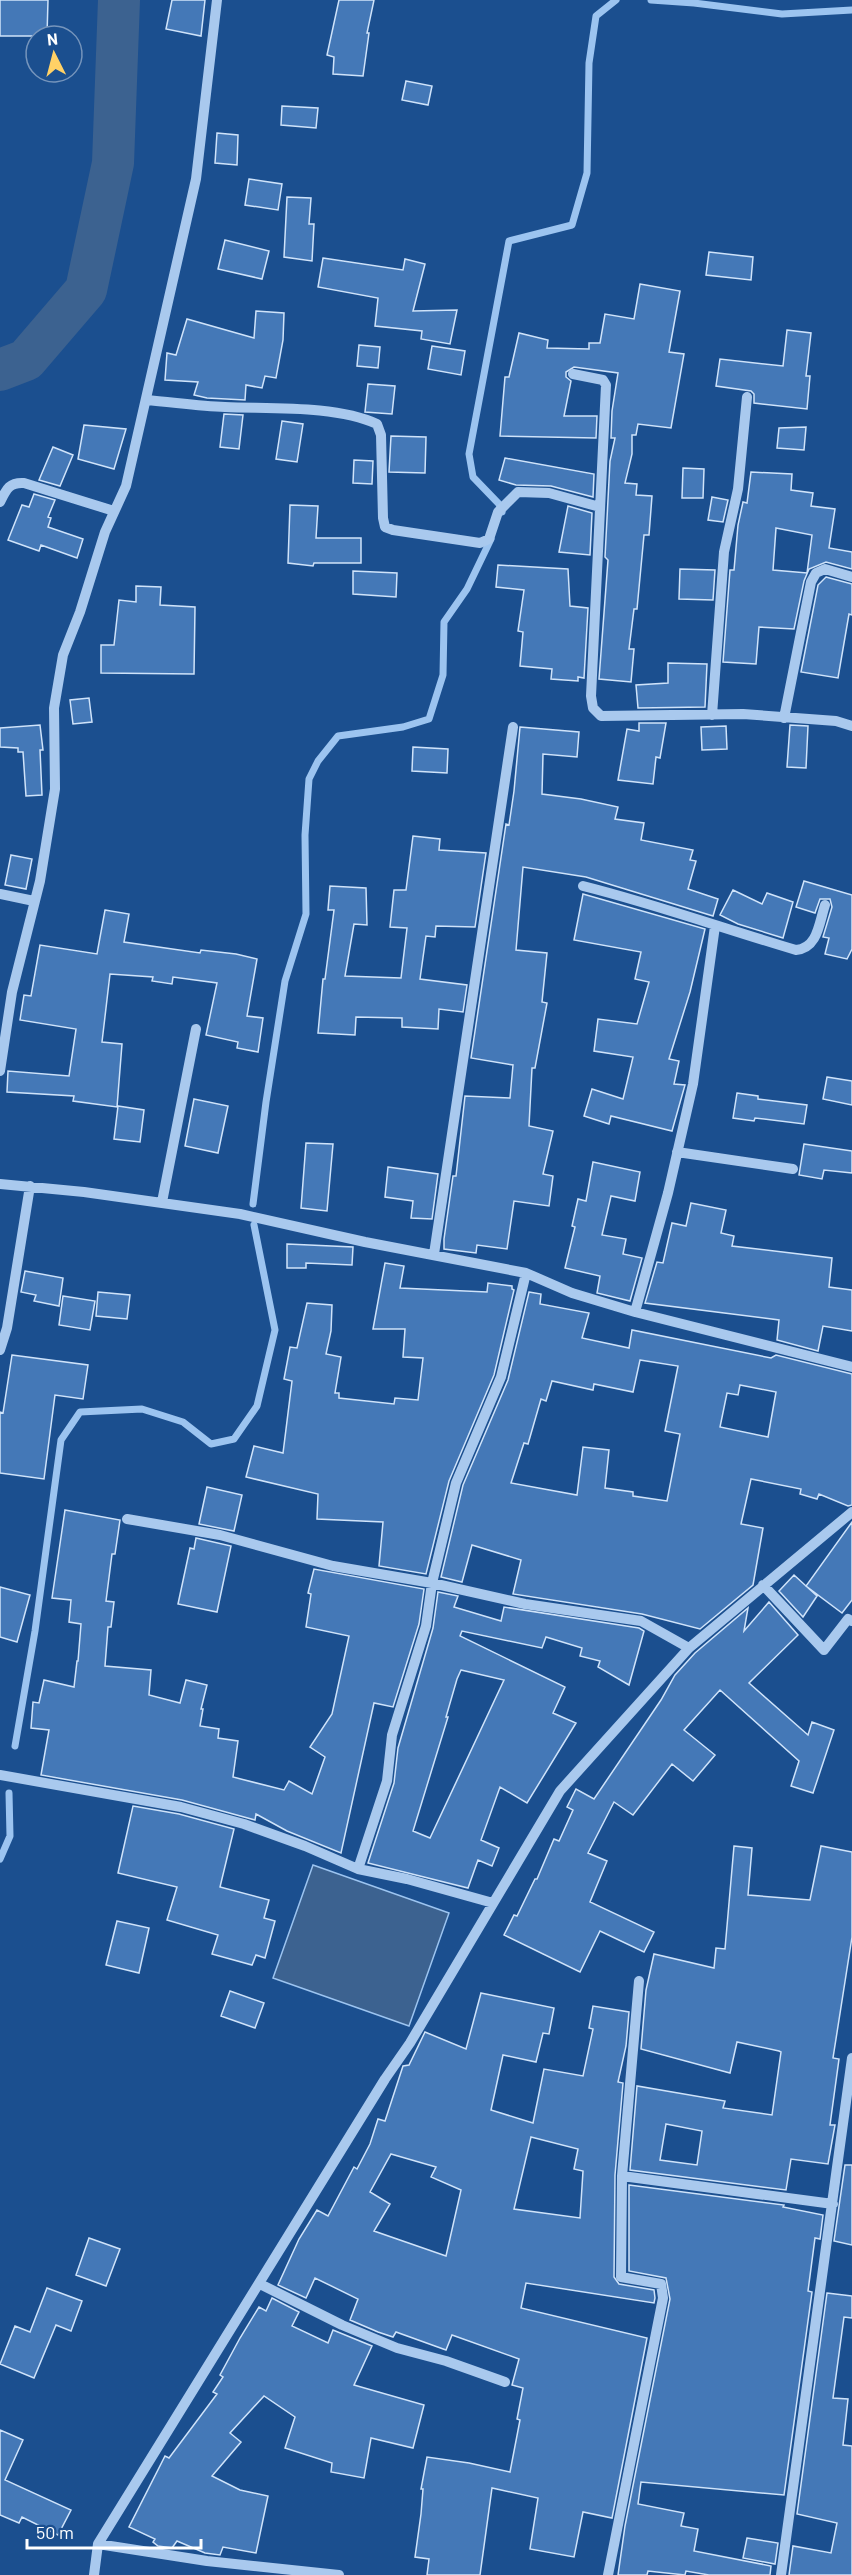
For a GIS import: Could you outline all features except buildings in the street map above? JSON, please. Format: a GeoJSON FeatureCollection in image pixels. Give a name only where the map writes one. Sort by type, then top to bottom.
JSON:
{"type":"FeatureCollection","features":[{"type":"Feature","properties":{"kind":"street"},"geometry":{"type":"LineString","coordinates":[[0,1071],[12,992],[40,881],[55,789],[54,708],[63,655],[114,511],[126,486],[196,179],[217,0]]}},
{"type":"Feature","properties":{"kind":"street"},"geometry":{"type":"LineString","coordinates":[[573,374],[603,380],[606,385],[591,696],[593,708],[601,716],[712,715],[836,721],[852,726]]}},
{"type":"Feature","properties":{"kind":"street"},"geometry":{"type":"LineString","coordinates":[[712,715],[724,552],[738,489],[747,397]]}},
{"type":"Feature","properties":{"kind":"street"},"geometry":{"type":"LineString","coordinates":[[146,400],[225,407],[280,407],[363,418],[377,424],[381,435],[383,518],[386,527],[393,531],[480,543],[489,539],[498,512],[518,492],[549,493],[600,507]]}},
{"type":"Feature","properties":{"kind":"street"},"geometry":{"type":"LineString","coordinates":[[0,502],[8,486],[24,483],[114,511]]}},
{"type":"Feature","properties":{"kind":"street"},"geometry":{"type":"LineString","coordinates":[[784,718],[811,582],[816,573],[825,569],[852,577]]}},
{"type":"Feature","properties":{"kind":"street"},"geometry":{"type":"LineString","coordinates":[[434,1254],[513,727]]}},
{"type":"Feature","properties":{"kind":"street"},"geometry":{"type":"LineString","coordinates":[[584,886],[649,903],[715,926],[796,950],[804,949],[813,943],[825,904]]}},
{"type":"Feature","properties":{"kind":"street"},"geometry":{"type":"LineString","coordinates":[[0,894],[34,901]]}},
{"type":"Feature","properties":{"kind":"street"},"geometry":{"type":"LineString","coordinates":[[635,1312],[677,1152],[699,1044],[715,926]]}},
{"type":"Feature","properties":{"kind":"street"},"geometry":{"type":"LineString","coordinates":[[162,1202],[196,1029]]}},
{"type":"Feature","properties":{"kind":"street"},"geometry":{"type":"LineString","coordinates":[[677,1152],[793,1169]]}},
{"type":"Feature","properties":{"kind":"street"},"geometry":{"type":"LineString","coordinates":[[0,1184],[162,1202],[240,1214],[365,1242],[434,1254],[526,1274],[572,1293],[635,1312],[852,1367]]}},
{"type":"Feature","properties":{"kind":"street"},"geometry":{"type":"LineString","coordinates":[[0,1350],[7,1328],[30,1186]]}},
{"type":"Feature","properties":{"kind":"street"},"geometry":{"type":"LineString","coordinates":[[358,1869],[387,1781],[392,1735],[426,1626],[432,1583],[456,1483],[501,1377],[526,1274]]}},
{"type":"Feature","properties":{"kind":"street"},"geometry":{"type":"LineString","coordinates":[[94,2575],[98,2544],[385,2079],[410,2043],[560,1791],[689,1648],[852,1512]]}},
{"type":"Feature","properties":{"kind":"street"},"geometry":{"type":"LineString","coordinates":[[127,1519],[220,1534],[333,1566],[432,1583],[525,1604],[641,1622],[689,1648]]}},
{"type":"Feature","properties":{"kind":"street"},"geometry":{"type":"LineString","coordinates":[[763,1585],[824,1650],[848,1619],[852,1621]]}},
{"type":"Feature","properties":{"kind":"street"},"geometry":{"type":"LineString","coordinates":[[0,1775],[181,1807],[244,1824],[305,1846],[358,1869],[407,1879],[493,1903]]}},
{"type":"Feature","properties":{"kind":"street"},"geometry":{"type":"LineString","coordinates":[[608,2575],[663,2298],[661,2284],[621,2277],[622,2176],[639,1981]]}},
{"type":"Feature","properties":{"kind":"street"},"geometry":{"type":"LineString","coordinates":[[781,2575],[852,2058]]}},
{"type":"Feature","properties":{"kind":"street"},"geometry":{"type":"LineString","coordinates":[[622,2176],[833,2204]]}},
{"type":"Feature","properties":{"kind":"street"},"geometry":{"type":"LineString","coordinates":[[260,2284],[342,2325],[397,2348],[446,2361],[505,2382]]}},
{"type":"Feature","properties":{"kind":"street"},"geometry":{"type":"LineString","coordinates":[[98,2544],[207,2561],[339,2575]]}},
{"type":"Feature","properties":{"kind":"water"},"geometry":{"type":"Polygon","coordinates":[[[313,1865],[449,1913],[409,2026],[273,1978],[313,1865]]]}},
{"type":"Feature","properties":{"kind":"waterway"},"geometry":{"type":"LineString","coordinates":[[0,370],[26,360],[86,290],[113,163],[119,0]]}},
{"type":"Feature","properties":{"kind":"waterway"},"geometry":{"type":"LineString","coordinates":[[502,512],[499,504],[473,477],[469,454],[509,241],[572,225],[587,173],[589,63],[596,16],[616,0]]}},
{"type":"Feature","properties":{"kind":"waterway"},"geometry":{"type":"LineString","coordinates":[[651,0],[782,14],[852,10]]}},
{"type":"Feature","properties":{"kind":"waterway"},"geometry":{"type":"LineString","coordinates":[[253,1204],[285,981],[306,914],[305,835],[309,779],[318,761],[338,736],[403,727],[429,719],[443,675],[444,622],[467,589],[491,539]]}},
{"type":"Feature","properties":{"kind":"waterway"},"geometry":{"type":"LineString","coordinates":[[15,1746],[35,1631],[61,1440],[80,1412],[142,1409],[183,1422],[211,1444],[234,1439],[257,1406],[275,1330],[254,1225]]}},
{"type":"Feature","properties":{"kind":"waterway"},"geometry":{"type":"LineString","coordinates":[[0,1859],[10,1836],[9,1793]]}}]}
